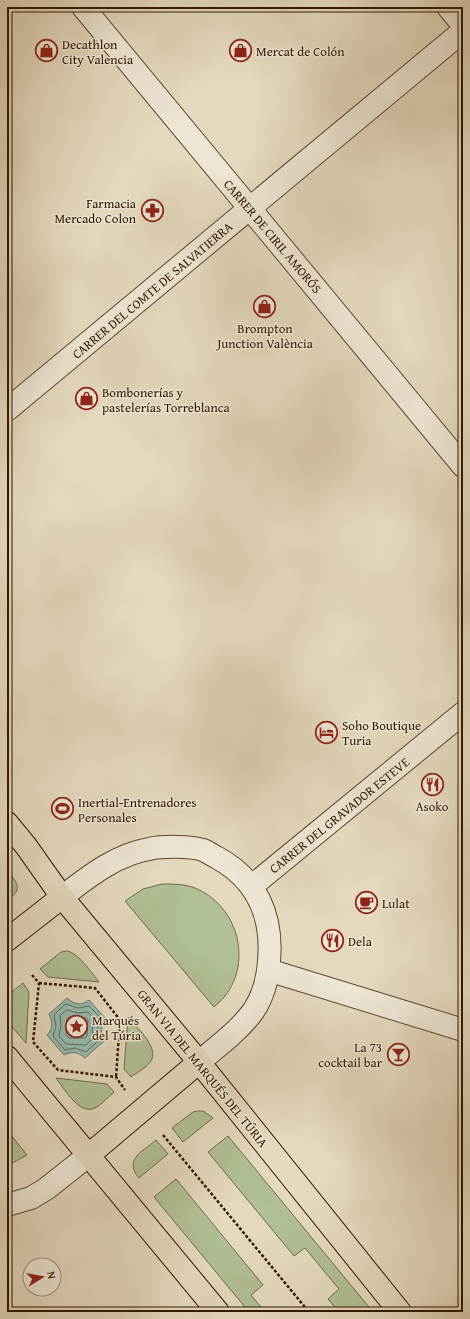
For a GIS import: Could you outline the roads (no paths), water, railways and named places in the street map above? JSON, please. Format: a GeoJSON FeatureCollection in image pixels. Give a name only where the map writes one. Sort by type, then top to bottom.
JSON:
{"type":"FeatureCollection","features":[{"type":"Feature","properties":{"kind":"main road","name":"GRAN VIA DEL MARQUÉS DEL TÚRIA"},"geometry":{"type":"LineString","coordinates":[[7,823],[26,846],[62,897],[199,1062],[400,1312]]}},
{"type":"Feature","properties":{"kind":"main road"},"geometry":{"type":"LineString","coordinates":[[7,940],[62,897]]}},
{"type":"Feature","properties":{"kind":"main road"},"geometry":{"type":"LineString","coordinates":[[7,1057],[218,1312]]}},
{"type":"Feature","properties":{"kind":"main road"},"geometry":{"type":"LineString","coordinates":[[88,1155],[199,1062]]}},
{"type":"Feature","properties":{"kind":"street","name":"CARRER DE CIRIL AMORÓS"},"geometry":{"type":"LineString","coordinates":[[82,7],[463,466]]}},
{"type":"Feature","properties":{"kind":"street"},"geometry":{"type":"LineString","coordinates":[[448,7],[463,25]]}},
{"type":"Feature","properties":{"kind":"street","name":"CARRER DEL COMTE DE SALVATIERRA"},"geometry":{"type":"LineString","coordinates":[[7,410],[463,31]]}},
{"type":"Feature","properties":{"kind":"street","name":"CARRER DEL GRAVADOR ESTEVE"},"geometry":{"type":"LineString","coordinates":[[252,886],[463,713]]}},
{"type":"Feature","properties":{"kind":"street"},"geometry":{"type":"LineString","coordinates":[[62,897],[90,875],[120,858],[148,849],[177,847],[202,850],[229,864],[252,886],[265,911],[269,933],[270,952],[263,992],[254,1009],[226,1040],[199,1062]]}},
{"type":"Feature","properties":{"kind":"street"},"geometry":{"type":"LineString","coordinates":[[268,970],[463,1030]]}},
{"type":"Feature","properties":{"kind":"street"},"geometry":{"type":"LineString","coordinates":[[7,1205],[31,1198],[46,1189],[88,1155]]}},
{"type":"Feature","properties":{"kind":"water"},"geometry":{"type":"Polygon","coordinates":[[[67,998],[78,1004],[89,1000],[106,1019],[102,1029],[104,1041],[85,1058],[80,1054],[75,1053],[64,1055],[47,1035],[52,1025],[49,1014],[67,998]]]}},
{"type":"Feature","properties":{"kind":"place","name":"Decathlon City Valencia"},"geometry":{"type":"Point","coordinates":[46,51]}},
{"type":"Feature","properties":{"kind":"place","name":"Mercat de Colón"},"geometry":{"type":"Point","coordinates":[241,51]}},
{"type":"Feature","properties":{"kind":"place","name":"Farmacia Mercado Colon"},"geometry":{"type":"Point","coordinates":[152,210]}},
{"type":"Feature","properties":{"kind":"place","name":"Brompton Junction València"},"geometry":{"type":"Point","coordinates":[265,306]}},
{"type":"Feature","properties":{"kind":"place","name":"Bombonerías y pastelerías Torreblanca"},"geometry":{"type":"Point","coordinates":[86,399]}},
{"type":"Feature","properties":{"kind":"place","name":"Soho Boutique Turia"},"geometry":{"type":"Point","coordinates":[327,732]}},
{"type":"Feature","properties":{"kind":"place","name":"Asoko"},"geometry":{"type":"Point","coordinates":[432,784]}},
{"type":"Feature","properties":{"kind":"place","name":"Inertial-Entrenadores Personales"},"geometry":{"type":"Point","coordinates":[63,809]}},
{"type":"Feature","properties":{"kind":"place","name":"Lulat"},"geometry":{"type":"Point","coordinates":[367,903]}},
{"type":"Feature","properties":{"kind":"place","name":"Dela"},"geometry":{"type":"Point","coordinates":[332,941]}},
{"type":"Feature","properties":{"kind":"place","name":"Marqués del Túria"},"geometry":{"type":"Point","coordinates":[77,1027]}},
{"type":"Feature","properties":{"kind":"place","name":"La 73 cocktail bar"},"geometry":{"type":"Point","coordinates":[398,1054]}}]}
